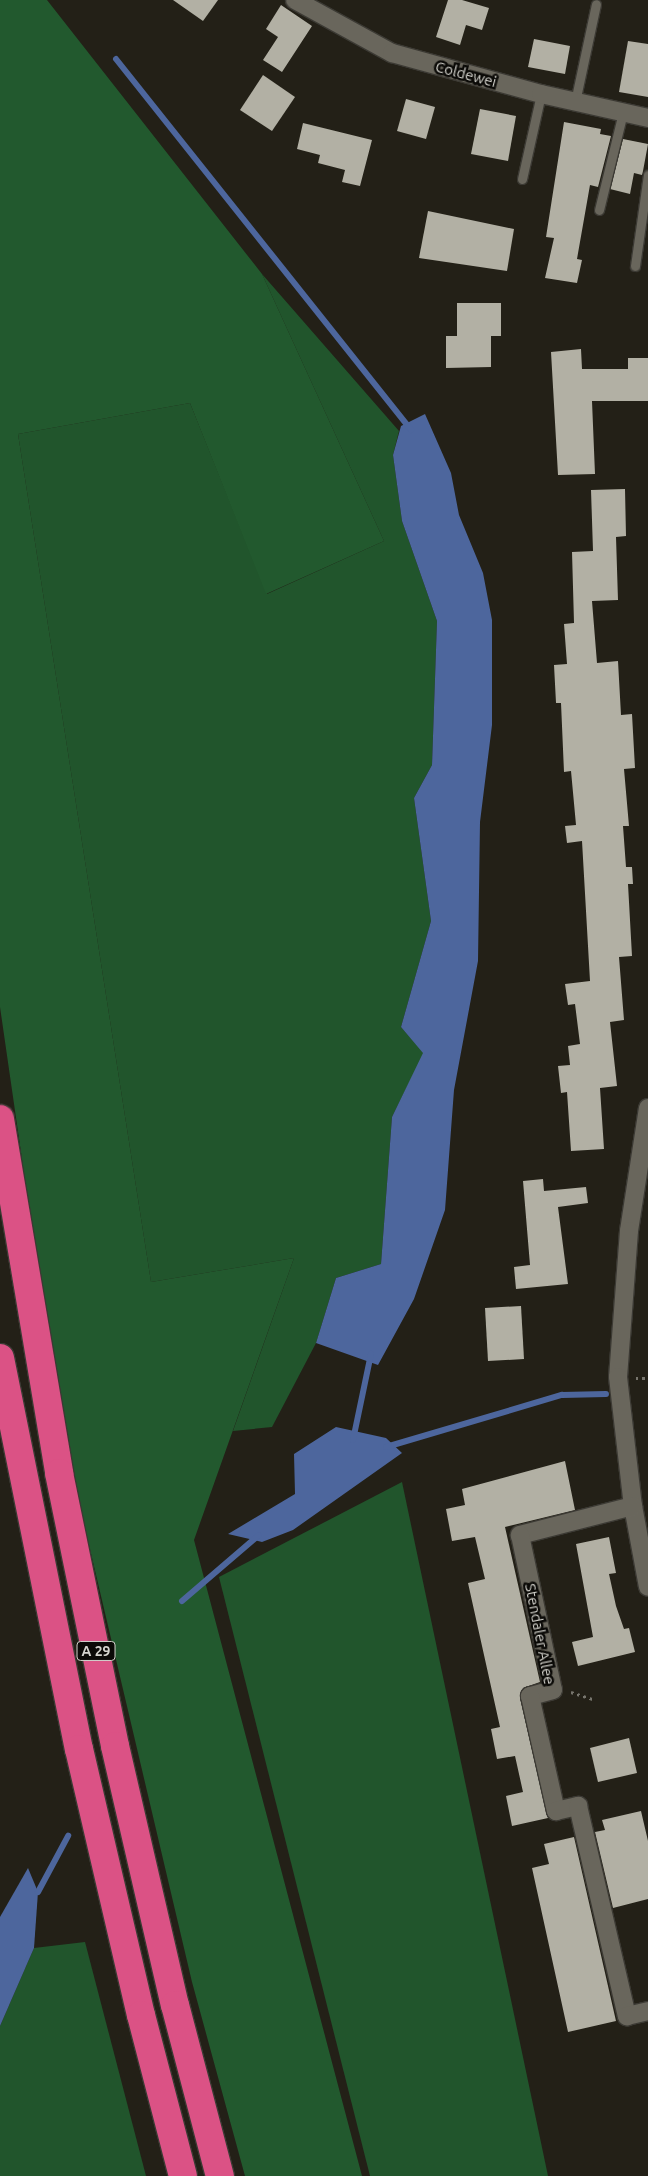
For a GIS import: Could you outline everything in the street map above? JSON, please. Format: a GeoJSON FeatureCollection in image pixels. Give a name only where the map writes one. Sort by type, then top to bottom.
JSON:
{"type":"FeatureCollection","features":[{"type":"Feature","properties":{"kind":"highway","name":"A 29"},"geometry":{"type":"LineString","coordinates":[[0,1119],[59,1473],[115,1746],[175,2005],[220,2176]]}},
{"type":"Feature","properties":{"kind":"highway","name":"A 29"},"geometry":{"type":"LineString","coordinates":[[0,1358],[79,1749],[141,2015],[183,2176]]}},
{"type":"Feature","properties":{"kind":"street","name":"Coldewei"},"geometry":{"type":"LineString","coordinates":[[295,0],[392,53],[541,94],[648,118]]}},
{"type":"Feature","properties":{"kind":"street"},"geometry":{"type":"LineString","coordinates":[[648,1108],[630,1231],[618,1377],[633,1506],[648,1587]]}},
{"type":"Feature","properties":{"kind":"street","name":"Stendaler Allee"},"geometry":{"type":"LineString","coordinates":[[633,1506],[520,1535],[553,1690],[530,1696],[556,1810],[578,1806],[627,2016],[648,2011]]}},
{"type":"Feature","properties":{"kind":"lane"},"geometry":{"type":"LineString","coordinates":[[575,102],[596,4]]}},
{"type":"Feature","properties":{"kind":"lane"},"geometry":{"type":"LineString","coordinates":[[522,178],[541,94]]}},
{"type":"Feature","properties":{"kind":"lane"},"geometry":{"type":"LineString","coordinates":[[599,210],[623,112]]}},
{"type":"Feature","properties":{"kind":"lane"},"geometry":{"type":"LineString","coordinates":[[634,266],[648,175]]}},
{"type":"Feature","properties":{"kind":"green space"},"geometry":{"type":"Polygon","coordinates":[[[0,0],[47,0],[262,274],[384,541],[266,594],[190,403],[18,434],[151,1282],[294,1258],[194,1540],[362,2176],[245,2176],[192,1982],[60,1422],[0,1007],[0,0]]]}},
{"type":"Feature","properties":{"kind":"green space"},"geometry":{"type":"Polygon","coordinates":[[[262,274],[399,431],[393,455],[402,521],[437,621],[432,765],[414,798],[431,921],[401,1027],[424,1053],[392,1117],[381,1264],[336,1278],[316,1343],[272,1427],[233,1431],[294,1258],[151,1282],[18,434],[190,403],[267,594],[384,541],[262,274]]]}},
{"type":"Feature","properties":{"kind":"green space"},"geometry":{"type":"Polygon","coordinates":[[[402,1482],[548,2176],[370,2176],[219,1577],[402,1482]]]}},
{"type":"Feature","properties":{"kind":"green space"},"geometry":{"type":"Polygon","coordinates":[[[85,1942],[146,2176],[0,2176],[0,2026],[34,1948],[85,1942]]]}},
{"type":"Feature","properties":{"kind":"water"},"geometry":{"type":"Polygon","coordinates":[[[425,414],[451,473],[459,515],[483,573],[492,620],[492,725],[480,822],[478,961],[454,1090],[445,1210],[414,1299],[378,1365],[316,1343],[336,1278],[381,1264],[392,1117],[423,1053],[401,1027],[431,921],[414,798],[432,765],[437,621],[402,521],[393,455],[401,426],[425,414]]]}},
{"type":"Feature","properties":{"kind":"water"},"geometry":{"type":"Polygon","coordinates":[[[336,1427],[386,1438],[402,1453],[293,1530],[262,1542],[228,1534],[295,1494],[294,1454],[336,1427]]]}},
{"type":"Feature","properties":{"kind":"water"},"geometry":{"type":"Polygon","coordinates":[[[28,1868],[38,1892],[34,1948],[0,2026],[0,1917],[28,1868]]]}},
{"type":"Feature","properties":{"kind":"building"},"geometry":{"type":"Polygon","coordinates":[[[173,0],[218,0],[203,21],[173,0]]]}},
{"type":"Feature","properties":{"kind":"building"},"geometry":{"type":"Polygon","coordinates":[[[448,0],[462,0],[489,8],[482,30],[466,25],[460,45],[436,37],[448,0]]]}},
{"type":"Feature","properties":{"kind":"building"},"geometry":{"type":"Polygon","coordinates":[[[281,5],[312,26],[282,72],[263,60],[278,37],[266,29],[281,5]]]}},
{"type":"Feature","properties":{"kind":"building"},"geometry":{"type":"Polygon","coordinates":[[[534,39],[570,46],[565,74],[528,67],[534,39]]]}},
{"type":"Feature","properties":{"kind":"building"},"geometry":{"type":"Polygon","coordinates":[[[628,41],[648,44],[648,97],[619,92],[628,41]]]}},
{"type":"Feature","properties":{"kind":"building"},"geometry":{"type":"Polygon","coordinates":[[[263,75],[295,97],[272,131],[240,110],[263,75]]]}},
{"type":"Feature","properties":{"kind":"building"},"geometry":{"type":"Polygon","coordinates":[[[406,99],[435,107],[426,139],[397,131],[406,99]]]}},
{"type":"Feature","properties":{"kind":"building"},"geometry":{"type":"Polygon","coordinates":[[[480,109],[516,116],[508,161],[471,154],[480,109]]]}},
{"type":"Feature","properties":{"kind":"building"},"geometry":{"type":"Polygon","coordinates":[[[564,122],[601,129],[600,134],[611,136],[598,187],[590,185],[577,259],[582,260],[577,283],[545,278],[554,238],[546,237],[564,122]]]}},
{"type":"Feature","properties":{"kind":"building"},"geometry":{"type":"Polygon","coordinates":[[[303,123],[372,140],[360,186],[342,182],[345,170],[318,163],[320,155],[297,149],[303,123]]]}},
{"type":"Feature","properties":{"kind":"building"},"geometry":{"type":"Polygon","coordinates":[[[623,139],[648,144],[642,175],[634,173],[630,194],[610,189],[623,139]]]}},
{"type":"Feature","properties":{"kind":"building"},"geometry":{"type":"Polygon","coordinates":[[[428,211],[514,229],[507,271],[419,258],[428,211]]]}},
{"type":"Feature","properties":{"kind":"building"},"geometry":{"type":"Polygon","coordinates":[[[457,303],[501,303],[501,336],[491,336],[491,367],[446,368],[446,336],[457,336],[457,303]]]}},
{"type":"Feature","properties":{"kind":"building"},"geometry":{"type":"Polygon","coordinates":[[[581,349],[582,369],[628,369],[628,358],[648,358],[648,401],[592,401],[595,474],[558,475],[551,352],[581,349]]]}},
{"type":"Feature","properties":{"kind":"building"},"geometry":{"type":"Polygon","coordinates":[[[625,489],[626,536],[616,537],[618,600],[592,601],[597,663],[618,661],[621,715],[632,714],[635,768],[624,769],[629,826],[623,826],[626,867],[632,867],[633,884],[628,884],[632,956],[619,957],[624,1020],[610,1022],[617,1086],[600,1088],[604,1149],[571,1151],[567,1092],[561,1093],[558,1066],[570,1065],[568,1046],[580,1044],[575,1004],[568,1005],[565,984],[590,981],[582,841],[567,843],[565,826],[576,825],[571,771],[564,772],[561,703],[556,703],[554,665],[567,664],[564,624],[574,623],[572,552],[593,551],[591,490],[625,489]]]}},
{"type":"Feature","properties":{"kind":"building"},"geometry":{"type":"Polygon","coordinates":[[[543,1179],[544,1191],[586,1187],[588,1203],[558,1207],[568,1284],[516,1289],[514,1267],[530,1265],[523,1181],[543,1179]]]}},
{"type":"Feature","properties":{"kind":"building"},"geometry":{"type":"Polygon","coordinates":[[[521,1306],[524,1359],[488,1361],[485,1308],[521,1306]]]}},
{"type":"Feature","properties":{"kind":"building"},"geometry":{"type":"Polygon","coordinates":[[[565,1461],[575,1510],[505,1527],[540,1682],[523,1688],[520,1698],[548,1818],[512,1826],[506,1796],[523,1792],[515,1756],[497,1759],[491,1729],[500,1727],[468,1583],[485,1579],[475,1537],[452,1541],[446,1509],[465,1505],[462,1489],[565,1461]]]}},
{"type":"Feature","properties":{"kind":"building"},"geometry":{"type":"Polygon","coordinates":[[[609,1537],[616,1573],[609,1574],[616,1606],[624,1629],[629,1628],[635,1652],[578,1666],[572,1642],[593,1637],[576,1544],[609,1537]]]}},
{"type":"Feature","properties":{"kind":"building"},"geometry":{"type":"Polygon","coordinates":[[[629,1738],[637,1773],[598,1782],[590,1748],[629,1738]]]}},
{"type":"Feature","properties":{"kind":"building"},"geometry":{"type":"Polygon","coordinates":[[[641,1811],[648,1841],[648,1899],[613,1908],[595,1832],[605,1830],[602,1820],[641,1811]]]}},
{"type":"Feature","properties":{"kind":"building"},"geometry":{"type":"Polygon","coordinates":[[[574,1837],[616,2021],[568,2032],[532,1868],[549,1864],[544,1844],[574,1837]]]}},
{"type":"Feature","properties":{"kind":"waterway"},"geometry":{"type":"LineString","coordinates":[[116,59],[411,430]]}},
{"type":"Feature","properties":{"kind":"waterway"},"geometry":{"type":"LineString","coordinates":[[353,1440],[371,1354]]}},
{"type":"Feature","properties":{"kind":"waterway"},"geometry":{"type":"LineString","coordinates":[[386,1447],[562,1395],[606,1394]]}},
{"type":"Feature","properties":{"kind":"waterway"},"geometry":{"type":"LineString","coordinates":[[182,1601],[259,1535]]}},
{"type":"Feature","properties":{"kind":"waterway"},"geometry":{"type":"LineString","coordinates":[[38,1892],[68,1836]]}}]}
